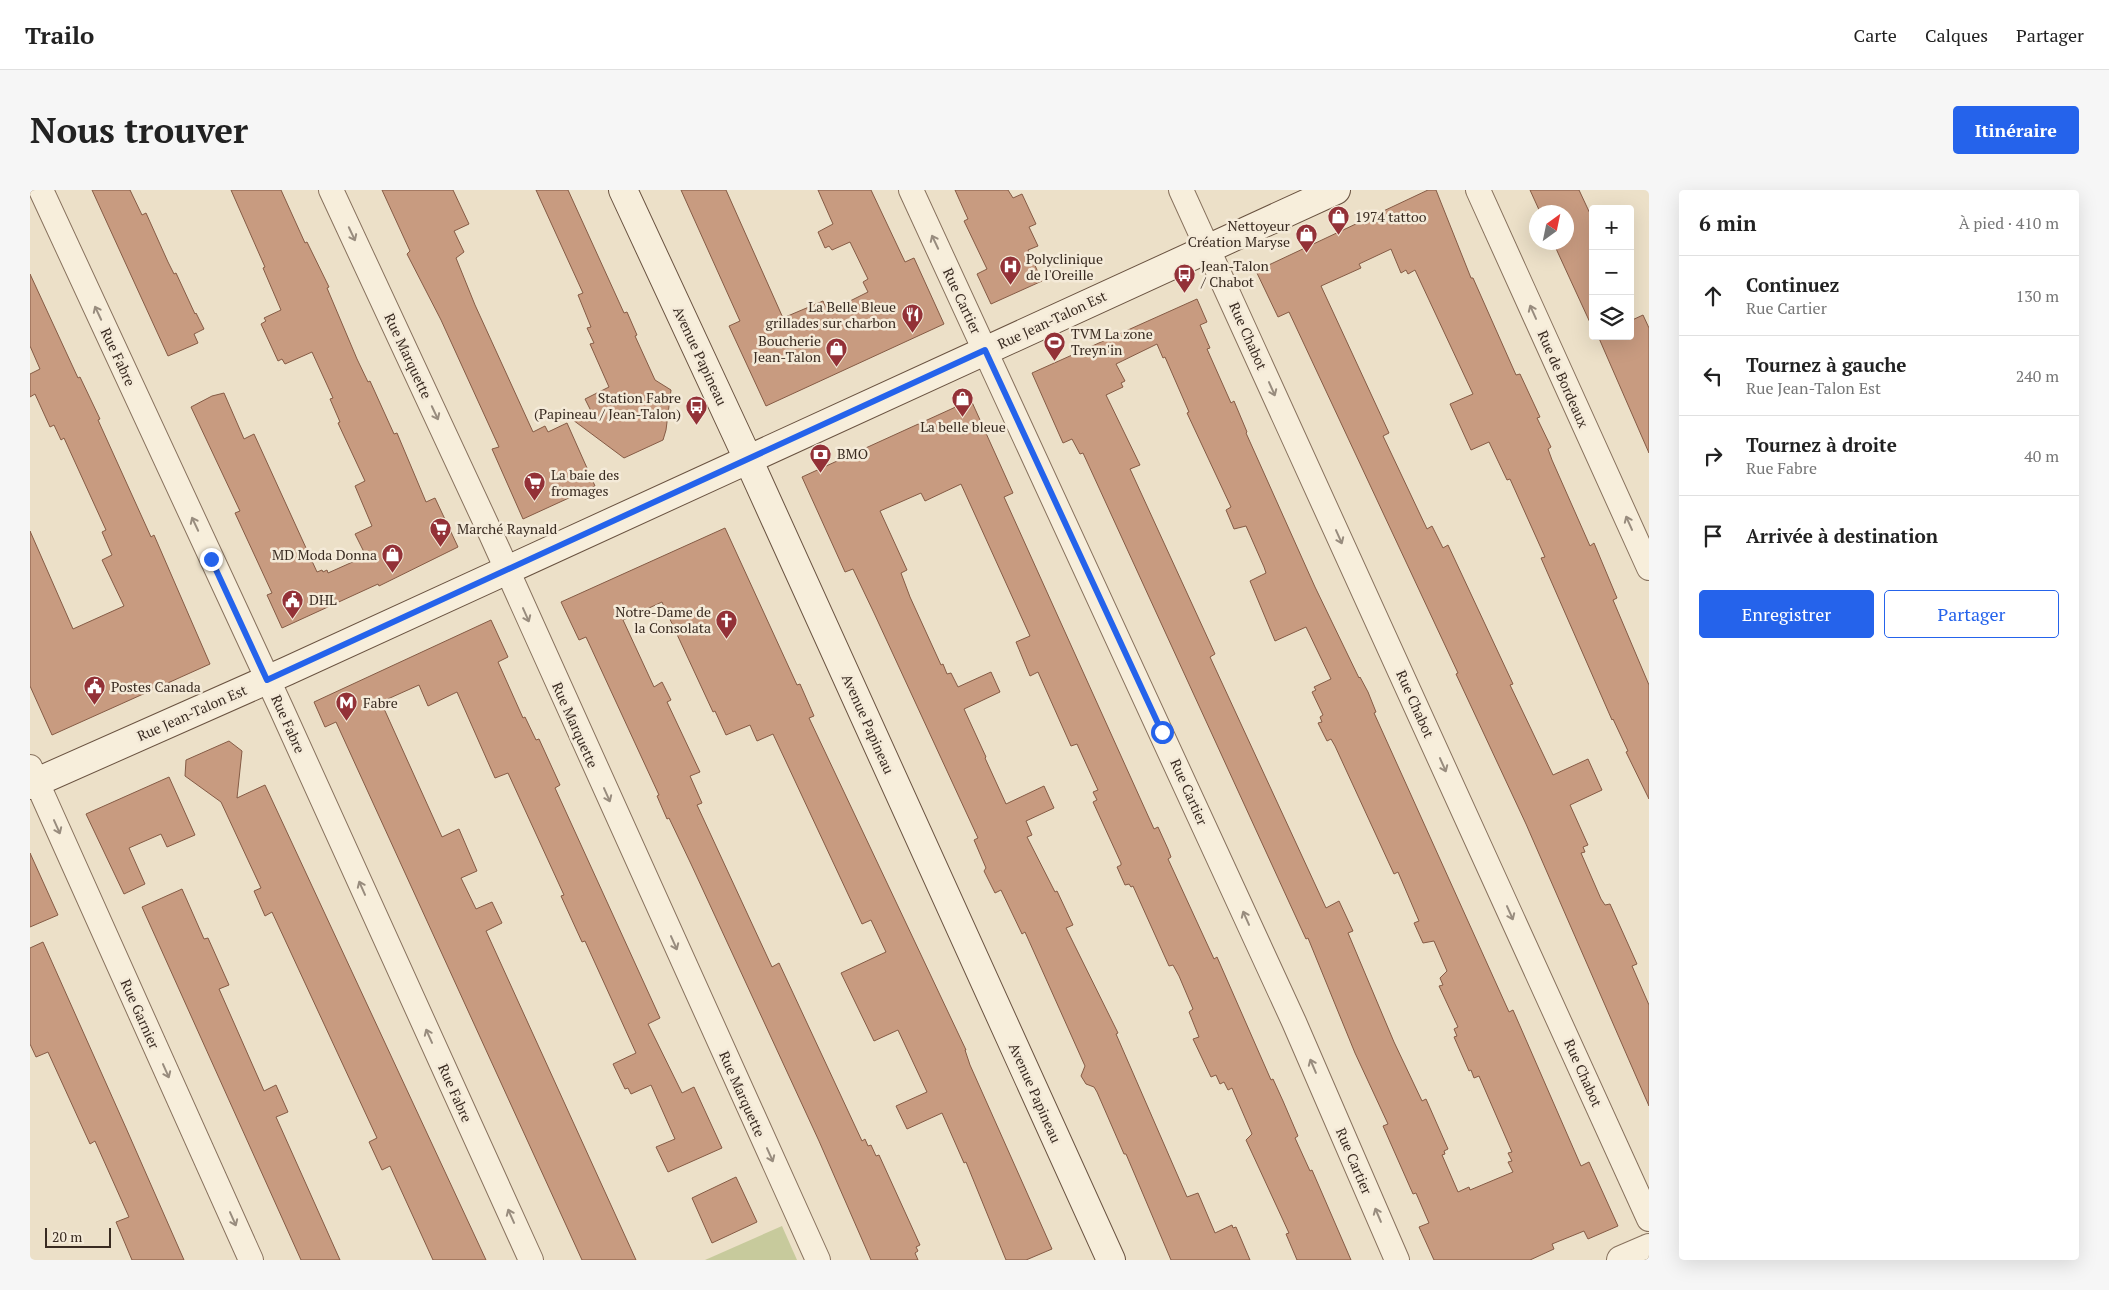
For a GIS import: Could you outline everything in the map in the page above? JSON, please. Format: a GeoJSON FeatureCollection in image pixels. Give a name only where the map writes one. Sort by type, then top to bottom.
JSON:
{"type":"FeatureCollection","features":[{"type":"Feature","properties":{"kind":"main road","name":"Avenue Papineau"},"geometry":{"type":"LineString","coordinates":[[623,190],[748,459],[1111,1260]]}},
{"type":"Feature","properties":{"kind":"main road","name":"Rue Jean-Talon Est"},"geometry":{"type":"LineString","coordinates":[[32,778],[267,680],[1336,190]]}},
{"type":"Feature","properties":{"kind":"main road"},"geometry":{"type":"LineString","coordinates":[[1621,1260],[1649,1248]]}},
{"type":"Feature","properties":{"kind":"street","name":"Rue Fabre"},"geometry":{"type":"LineString","coordinates":[[41,190],[531,1260]]}},
{"type":"Feature","properties":{"kind":"street","name":"Rue Marquette"},"geometry":{"type":"LineString","coordinates":[[331,190],[506,570],[818,1260]]}},
{"type":"Feature","properties":{"kind":"street","name":"Rue Cartier"},"geometry":{"type":"LineString","coordinates":[[911,190],[1290,1013],[1397,1260]]}},
{"type":"Feature","properties":{"kind":"street","name":"Rue Chabot"},"geometry":{"type":"LineString","coordinates":[[1181,190],[1649,1219]]}},
{"type":"Feature","properties":{"kind":"street","name":"Rue de Bordeaux"},"geometry":{"type":"LineString","coordinates":[[1478,190],[1649,568]]}},
{"type":"Feature","properties":{"kind":"street","name":"Rue Garnier"},"geometry":{"type":"LineString","coordinates":[[32,778],[251,1260]]}},
{"type":"Feature","properties":{"kind":"green space"},"geometry":{"type":"Polygon","coordinates":[[[782,1226],[797,1260],[705,1260],[782,1226]]]}},
{"type":"Feature","properties":{"kind":"building"},"geometry":{"type":"Polygon","coordinates":[[[92,190],[130,190],[142,215],[146,213],[174,274],[176,273],[204,329],[194,334],[198,343],[168,356],[92,190]]]}},
{"type":"Feature","properties":{"kind":"building"},"geometry":{"type":"Polygon","coordinates":[[[231,190],[281,190],[305,243],[307,242],[329,287],[327,288],[357,359],[368,382],[370,381],[394,434],[397,433],[426,502],[435,498],[458,547],[379,586],[378,584],[282,628],[267,595],[272,593],[235,513],[240,511],[191,407],[212,396],[224,393],[244,439],[254,434],[317,572],[327,570],[328,573],[366,556],[355,534],[372,526],[355,486],[365,481],[338,423],[340,422],[330,399],[333,398],[312,352],[285,364],[282,359],[278,361],[261,324],[266,321],[264,318],[281,310],[263,268],[265,267],[231,190]]]}},
{"type":"Feature","properties":{"kind":"building"},"geometry":{"type":"Polygon","coordinates":[[[382,190],[453,190],[469,224],[454,231],[464,252],[456,258],[475,305],[533,432],[545,426],[548,432],[567,423],[595,486],[523,519],[492,449],[499,447],[441,320],[407,254],[410,251],[382,190]]]}},
{"type":"Feature","properties":{"kind":"building"},"geometry":{"type":"Polygon","coordinates":[[[536,190],[568,190],[624,313],[627,312],[637,335],[635,336],[655,380],[671,390],[663,440],[624,458],[573,420],[591,411],[585,399],[609,387],[590,344],[594,343],[587,328],[591,327],[578,295],[583,293],[536,190]]]}},
{"type":"Feature","properties":{"kind":"building"},"geometry":{"type":"Polygon","coordinates":[[[681,190],[726,190],[783,318],[823,301],[828,312],[868,292],[863,282],[868,279],[850,242],[832,250],[829,246],[825,248],[818,232],[833,224],[818,190],[871,190],[905,262],[914,258],[944,324],[766,406],[729,326],[740,321],[681,190]]]}},
{"type":"Feature","properties":{"kind":"building"},"geometry":{"type":"Polygon","coordinates":[[[955,190],[1008,190],[1013,198],[1022,194],[1036,224],[1029,227],[1038,246],[1028,250],[1042,281],[991,304],[977,274],[987,269],[964,221],[968,219],[955,190]]]}},
{"type":"Feature","properties":{"kind":"building"},"geometry":{"type":"Polygon","coordinates":[[[1428,190],[1436,190],[1471,278],[1473,278],[1516,375],[1520,374],[1540,417],[1537,418],[1551,447],[1548,449],[1552,460],[1590,546],[1594,543],[1617,598],[1613,600],[1649,685],[1649,799],[1626,752],[1628,751],[1612,720],[1541,558],[1545,557],[1510,479],[1507,480],[1489,442],[1471,450],[1450,404],[1473,394],[1415,270],[1408,274],[1406,270],[1401,273],[1391,249],[1359,264],[1361,268],[1321,286],[1389,433],[1383,436],[1427,529],[1432,526],[1443,548],[1448,545],[1513,684],[1510,685],[1553,775],[1588,759],[1602,790],[1570,805],[1588,845],[1583,847],[1585,852],[1581,853],[1601,899],[1605,905],[1610,904],[1637,964],[1632,966],[1649,1005],[1649,1106],[1526,824],[1456,674],[1458,673],[1289,312],[1278,317],[1256,271],[1428,190]]]}},
{"type":"Feature","properties":{"kind":"building"},"geometry":{"type":"Polygon","coordinates":[[[1530,190],[1579,190],[1589,211],[1589,320],[1557,250],[1574,250],[1574,205],[1537,205],[1530,190]]]}},
{"type":"Feature","properties":{"kind":"building"},"geometry":{"type":"Polygon","coordinates":[[[30,274],[78,378],[80,377],[100,419],[98,420],[151,537],[154,535],[210,664],[52,735],[30,686],[30,531],[73,629],[124,606],[102,560],[112,555],[102,532],[106,530],[64,438],[61,440],[54,425],[50,427],[35,394],[30,397],[30,374],[40,369],[30,346],[30,274]]]}},
{"type":"Feature","properties":{"kind":"building"},"geometry":{"type":"Polygon","coordinates":[[[1197,299],[1207,322],[1200,325],[1210,348],[1207,349],[1231,403],[1234,401],[1246,433],[1315,587],[1359,678],[1368,692],[1376,712],[1374,713],[1509,1012],[1513,1010],[1581,1166],[1589,1162],[1618,1226],[1588,1239],[1584,1231],[1552,1244],[1554,1249],[1530,1260],[1434,1260],[1419,1227],[1429,1223],[1416,1193],[1413,1194],[1383,1126],[1388,1124],[1355,1053],[1308,938],[1306,939],[1083,453],[1080,454],[1072,439],[1063,443],[1032,373],[1197,299]],[[1157,344],[1116,364],[1125,381],[1121,383],[1123,387],[1106,395],[1140,465],[1130,469],[1215,654],[1210,657],[1326,908],[1339,901],[1353,931],[1348,933],[1394,1042],[1422,1101],[1426,1099],[1448,1149],[1442,1155],[1458,1192],[1469,1187],[1470,1190],[1513,1172],[1508,1162],[1512,1161],[1508,1153],[1512,1152],[1479,1076],[1474,1078],[1471,1070],[1469,1071],[1454,1037],[1457,1036],[1454,1029],[1458,1027],[1439,986],[1443,985],[1440,978],[1447,971],[1434,941],[1423,943],[1414,923],[1419,921],[1398,872],[1394,874],[1335,746],[1331,739],[1327,741],[1318,723],[1322,722],[1320,717],[1323,715],[1312,692],[1316,690],[1314,687],[1331,679],[1306,627],[1275,641],[1250,581],[1266,573],[1264,567],[1246,526],[1234,529],[1226,510],[1231,507],[1187,413],[1189,412],[1165,357],[1163,358],[1157,344]]]}},
{"type":"Feature","properties":{"kind":"building"},"geometry":{"type":"Polygon","coordinates":[[[1643,315],[1649,328],[1649,453],[1600,340],[1634,340],[1634,319],[1643,315]]]}},
{"type":"Feature","properties":{"kind":"building"},"geometry":{"type":"Polygon","coordinates":[[[971,400],[1013,493],[1004,497],[1154,829],[1158,827],[1168,849],[1171,857],[1168,859],[1214,959],[1217,957],[1271,1080],[1273,1079],[1298,1136],[1295,1138],[1310,1171],[1312,1170],[1351,1260],[1297,1260],[1286,1234],[1289,1233],[1246,1140],[1252,1134],[1232,1088],[1228,1090],[1224,1082],[1220,1084],[1216,1075],[1211,1077],[1193,1039],[1199,1037],[1189,1012],[1193,1009],[1179,976],[1173,965],[1169,966],[1133,886],[1125,885],[1117,867],[1121,863],[1093,802],[1097,800],[1093,792],[1098,790],[1077,744],[1071,746],[1038,672],[1030,676],[1016,642],[1030,636],[961,484],[925,501],[921,493],[880,511],[907,570],[901,573],[910,597],[941,665],[943,664],[947,674],[951,673],[958,687],[991,672],[1000,692],[964,709],[985,758],[1006,804],[1044,786],[1054,808],[1026,821],[1032,835],[1027,837],[1055,892],[1057,891],[1073,925],[1066,928],[1118,1033],[1116,1034],[1187,1197],[1198,1193],[1215,1233],[1232,1225],[1233,1228],[1236,1227],[1250,1260],[1171,1260],[1126,1154],[1124,1154],[1097,1092],[1094,1087],[1086,1084],[1081,1076],[1085,1066],[1025,932],[1022,934],[1001,890],[995,893],[984,871],[986,868],[974,840],[978,838],[853,569],[845,572],[802,477],[971,400]]]}},
{"type":"Feature","properties":{"kind":"building"},"geometry":{"type":"Polygon","coordinates":[[[725,528],[797,685],[800,684],[814,716],[809,718],[966,1050],[970,1065],[1052,1249],[1026,1260],[1006,1260],[966,1162],[964,1163],[942,1113],[907,1129],[896,1106],[927,1092],[898,1030],[874,1041],[841,973],[886,952],[871,920],[862,924],[773,734],[757,741],[750,725],[726,735],[715,711],[713,712],[662,602],[623,620],[654,687],[662,682],[671,700],[667,702],[700,772],[690,776],[702,803],[697,805],[772,967],[779,963],[862,1141],[865,1139],[868,1146],[871,1145],[876,1156],[879,1155],[920,1245],[916,1247],[918,1251],[915,1253],[918,1260],[871,1260],[819,1141],[691,864],[669,818],[667,819],[657,796],[659,795],[586,637],[579,640],[561,602],[725,528]]]}},
{"type":"Feature","properties":{"kind":"building"},"geometry":{"type":"Polygon","coordinates":[[[491,620],[508,657],[498,662],[523,718],[525,717],[536,740],[539,739],[560,785],[555,788],[660,1018],[648,1024],[682,1093],[694,1087],[722,1148],[668,1172],[656,1147],[675,1139],[651,1085],[631,1094],[628,1088],[625,1089],[613,1064],[636,1053],[585,941],[582,942],[561,896],[564,895],[508,773],[495,778],[457,692],[428,706],[419,685],[381,702],[442,837],[459,829],[477,871],[461,878],[476,909],[492,902],[502,923],[486,931],[636,1260],[582,1260],[336,722],[325,727],[314,702],[491,620]]]}},
{"type":"Feature","properties":{"kind":"building"},"geometry":{"type":"Polygon","coordinates":[[[229,741],[242,751],[237,798],[265,785],[486,1260],[433,1260],[390,1166],[382,1170],[369,1142],[377,1138],[272,912],[265,916],[254,891],[261,888],[221,802],[185,776],[186,760],[229,741]]]}},
{"type":"Feature","properties":{"kind":"building"},"geometry":{"type":"Polygon","coordinates":[[[169,777],[195,835],[167,847],[161,834],[129,848],[145,884],[124,894],[86,814],[169,777]]]}},
{"type":"Feature","properties":{"kind":"building"},"geometry":{"type":"Polygon","coordinates":[[[30,853],[58,915],[30,927],[30,853]]]}},
{"type":"Feature","properties":{"kind":"building"},"geometry":{"type":"Polygon","coordinates":[[[182,889],[204,939],[208,938],[229,985],[219,989],[264,1091],[276,1085],[288,1112],[276,1117],[340,1260],[301,1260],[142,907],[182,889]]]}},
{"type":"Feature","properties":{"kind":"building"},"geometry":{"type":"Polygon","coordinates":[[[43,942],[184,1260],[132,1260],[116,1222],[129,1217],[95,1141],[90,1144],[48,1052],[36,1057],[30,1044],[30,948],[43,942]]]}},
{"type":"Feature","properties":{"kind":"building"},"geometry":{"type":"Polygon","coordinates":[[[736,1177],[757,1222],[712,1243],[692,1198],[736,1177]]]}},
{"type":"Feature","properties":{"kind":"place","name":"1974 tattoo"},"geometry":{"type":"Point","coordinates":[1339,236]}},
{"type":"Feature","properties":{"kind":"place","name":"Nettoyeur Création Maryse"},"geometry":{"type":"Point","coordinates":[1306,253]}},
{"type":"Feature","properties":{"kind":"place","name":"Polyclinique de l'Oreille"},"geometry":{"type":"Point","coordinates":[1010,286]}},
{"type":"Feature","properties":{"kind":"place","name":"Jean-Talon / Chabot"},"geometry":{"type":"Point","coordinates":[1185,293]}},
{"type":"Feature","properties":{"kind":"place","name":"La Belle Bleue grillades sur charbon"},"geometry":{"type":"Point","coordinates":[912,334]}},
{"type":"Feature","properties":{"kind":"place","name":"TVM La zone Treyn'in"},"geometry":{"type":"Point","coordinates":[1055,361]}},
{"type":"Feature","properties":{"kind":"place","name":"Boucherie Jean-Talon"},"geometry":{"type":"Point","coordinates":[837,368]}},
{"type":"Feature","properties":{"kind":"place","name":"La belle bleue"},"geometry":{"type":"Point","coordinates":[963,418]}},
{"type":"Feature","properties":{"kind":"place","name":"Station Fabre (Papineau / Jean-Talon)"},"geometry":{"type":"Point","coordinates":[697,425]}},
{"type":"Feature","properties":{"kind":"place","name":"BMO"},"geometry":{"type":"Point","coordinates":[821,473]}},
{"type":"Feature","properties":{"kind":"place","name":"La baie des fromages"},"geometry":{"type":"Point","coordinates":[535,502]}},
{"type":"Feature","properties":{"kind":"place","name":"Marché Raynald"},"geometry":{"type":"Point","coordinates":[441,548]}},
{"type":"Feature","properties":{"kind":"place","name":"MD Moda Donna"},"geometry":{"type":"Point","coordinates":[393,574]}},
{"type":"Feature","properties":{"kind":"place","name":"DHL"},"geometry":{"type":"Point","coordinates":[293,619]}},
{"type":"Feature","properties":{"kind":"place","name":"Notre-Dame de la Consolata"},"geometry":{"type":"Point","coordinates":[727,639]}},
{"type":"Feature","properties":{"kind":"place","name":"Postes Canada"},"geometry":{"type":"Point","coordinates":[95,706]}},
{"type":"Feature","properties":{"kind":"place","name":"Fabre"},"geometry":{"type":"Point","coordinates":[347,722]}},
{"type":"Feature","properties":{"kind":"route"},"geometry":{"type":"LineString","coordinates":[[211,559],[267,680],[985,350],[1162,732]]}}]}
